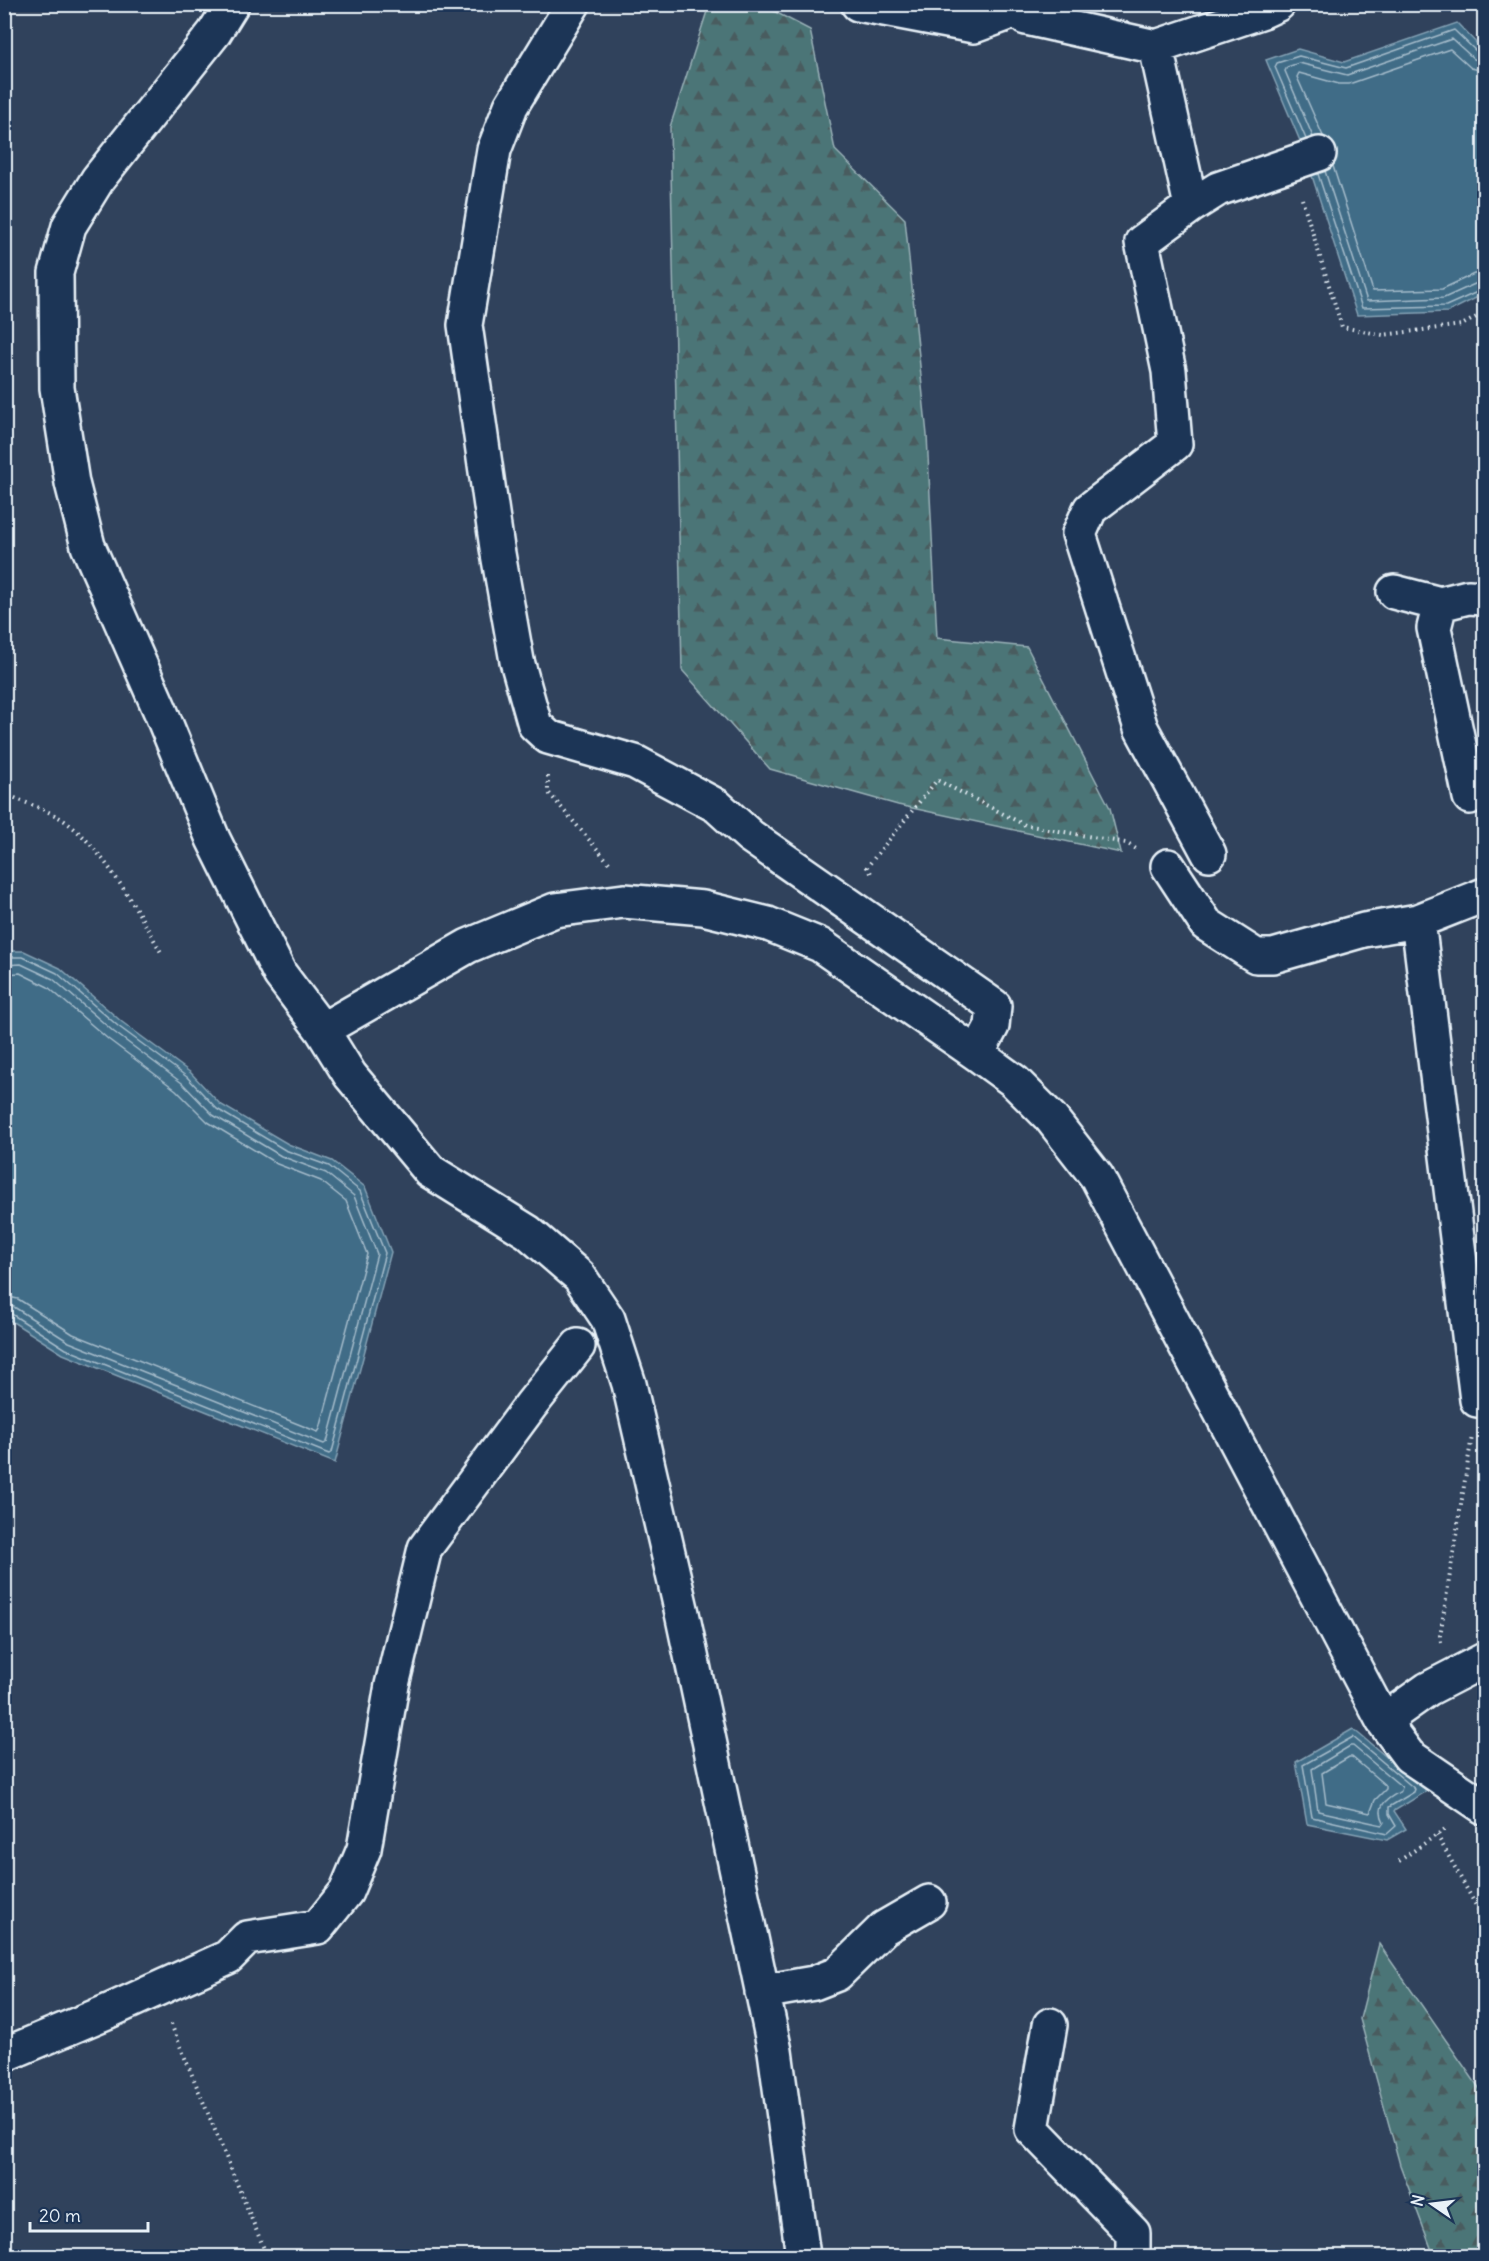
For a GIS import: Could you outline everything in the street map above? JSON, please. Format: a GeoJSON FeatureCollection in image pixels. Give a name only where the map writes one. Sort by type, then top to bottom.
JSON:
{"type":"FeatureCollection","features":[{"type":"Feature","properties":{"kind":"street"},"geometry":{"type":"LineString","coordinates":[[232,4],[214,33],[98,179],[69,226],[56,273],[57,388],[72,483],[88,546],[160,710],[213,839],[280,974],[322,1029],[350,1075],[430,1171],[528,1232],[579,1276],[608,1319],[629,1384],[682,1612],[775,2051],[804,2256]]}},
{"type":"Feature","properties":{"kind":"street"},"geometry":{"type":"LineString","coordinates":[[573,4],[511,106],[494,150],[465,325],[499,560],[517,661],[535,725],[548,737],[635,762],[717,806],[750,836],[994,1006],[992,1026],[977,1053]]}},
{"type":"Feature","properties":{"kind":"street"},"geometry":{"type":"LineString","coordinates":[[858,4],[974,26],[1018,7],[1026,18],[1156,47],[1278,4]]}},
{"type":"Feature","properties":{"kind":"street"},"geometry":{"type":"LineString","coordinates":[[1156,47],[1191,207]]}},
{"type":"Feature","properties":{"kind":"street"},"geometry":{"type":"LineString","coordinates":[[1209,854],[1141,729],[1079,534],[1090,509],[1175,444],[1169,371],[1142,242],[1218,189],[1305,159]]}},
{"type":"Feature","properties":{"kind":"street"},"geometry":{"type":"LineString","coordinates":[[1394,592],[1440,604],[1468,597],[1485,598]]}},
{"type":"Feature","properties":{"kind":"street"},"geometry":{"type":"LineString","coordinates":[[1440,604],[1434,628],[1470,797]]}},
{"type":"Feature","properties":{"kind":"street"},"geometry":{"type":"LineString","coordinates":[[1168,866],[1206,924],[1256,957],[1273,956],[1364,930],[1418,921],[1485,895]]}},
{"type":"Feature","properties":{"kind":"street"},"geometry":{"type":"LineString","coordinates":[[322,1029],[468,946],[555,910],[624,901],[703,908],[768,924],[820,945],[977,1053],[1014,1082],[1051,1118],[1098,1177],[1383,1721],[1408,1756],[1483,1806]]}},
{"type":"Feature","properties":{"kind":"street"},"geometry":{"type":"LineString","coordinates":[[1418,921],[1481,1401]]}},
{"type":"Feature","properties":{"kind":"street"},"geometry":{"type":"LineString","coordinates":[[4,2055],[228,1957],[247,1938],[318,1926],[345,1892],[364,1849],[393,1685],[425,1548],[578,1346]]}},
{"type":"Feature","properties":{"kind":"street"},"geometry":{"type":"LineString","coordinates":[[1383,1721],[1428,1689],[1485,1660]]}},
{"type":"Feature","properties":{"kind":"street"},"geometry":{"type":"LineString","coordinates":[[762,1992],[814,1983],[837,1974],[884,1928],[929,1902]]}},
{"type":"Feature","properties":{"kind":"street"},"geometry":{"type":"LineString","coordinates":[[1050,2025],[1032,2129],[1133,2233],[1133,2256]]}},
{"type":"Feature","properties":{"kind":"path"},"geometry":{"type":"LineString","coordinates":[[1305,159],[1342,327],[1383,335],[1462,325],[1485,313]]}},
{"type":"Feature","properties":{"kind":"path"},"geometry":{"type":"LineString","coordinates":[[874,876],[867,867],[938,780],[1025,825],[1126,843],[1168,866]]}},
{"type":"Feature","properties":{"kind":"path"},"geometry":{"type":"LineString","coordinates":[[548,792],[642,902]]}},
{"type":"Feature","properties":{"kind":"path"},"geometry":{"type":"LineString","coordinates":[[4,794],[60,818],[85,839],[129,897],[162,954]]}},
{"type":"Feature","properties":{"kind":"path"},"geometry":{"type":"LineString","coordinates":[[1445,1680],[1440,1636],[1481,1401]]}},
{"type":"Feature","properties":{"kind":"path"},"geometry":{"type":"LineString","coordinates":[[1399,1861],[1483,1806]]}},
{"type":"Feature","properties":{"kind":"path"},"geometry":{"type":"LineString","coordinates":[[1437,1835],[1485,1920]]}},
{"type":"Feature","properties":{"kind":"path"},"geometry":{"type":"LineString","coordinates":[[157,1989],[267,2256]]}},
{"type":"Feature","properties":{"kind":"green space"},"geometry":{"type":"Polygon","coordinates":[[[709,5],[762,5],[810,30],[835,150],[905,219],[927,435],[937,638],[1027,647],[1110,808],[1121,853],[898,805],[770,769],[682,670],[670,127],[709,5]]]}},
{"type":"Feature","properties":{"kind":"green space"},"geometry":{"type":"Polygon","coordinates":[[[1379,1944],[1484,2095],[1484,2256],[1434,2256],[1400,2165],[1360,2019],[1379,1944]]]}},
{"type":"Feature","properties":{"kind":"water"},"geometry":{"type":"Polygon","coordinates":[[[1457,23],[1484,51],[1484,294],[1448,312],[1357,315],[1303,148],[1266,60],[1298,49],[1344,62],[1457,23]]]}},
{"type":"Feature","properties":{"kind":"water"},"geometry":{"type":"Polygon","coordinates":[[[5,951],[24,951],[60,968],[122,1022],[191,1073],[220,1104],[288,1144],[332,1161],[365,1187],[391,1252],[335,1463],[63,1354],[5,1317],[5,951]]]}},
{"type":"Feature","properties":{"kind":"water"},"geometry":{"type":"Polygon","coordinates":[[[1353,1729],[1427,1791],[1394,1811],[1406,1829],[1387,1840],[1307,1824],[1296,1762],[1353,1729]]]}}]}
